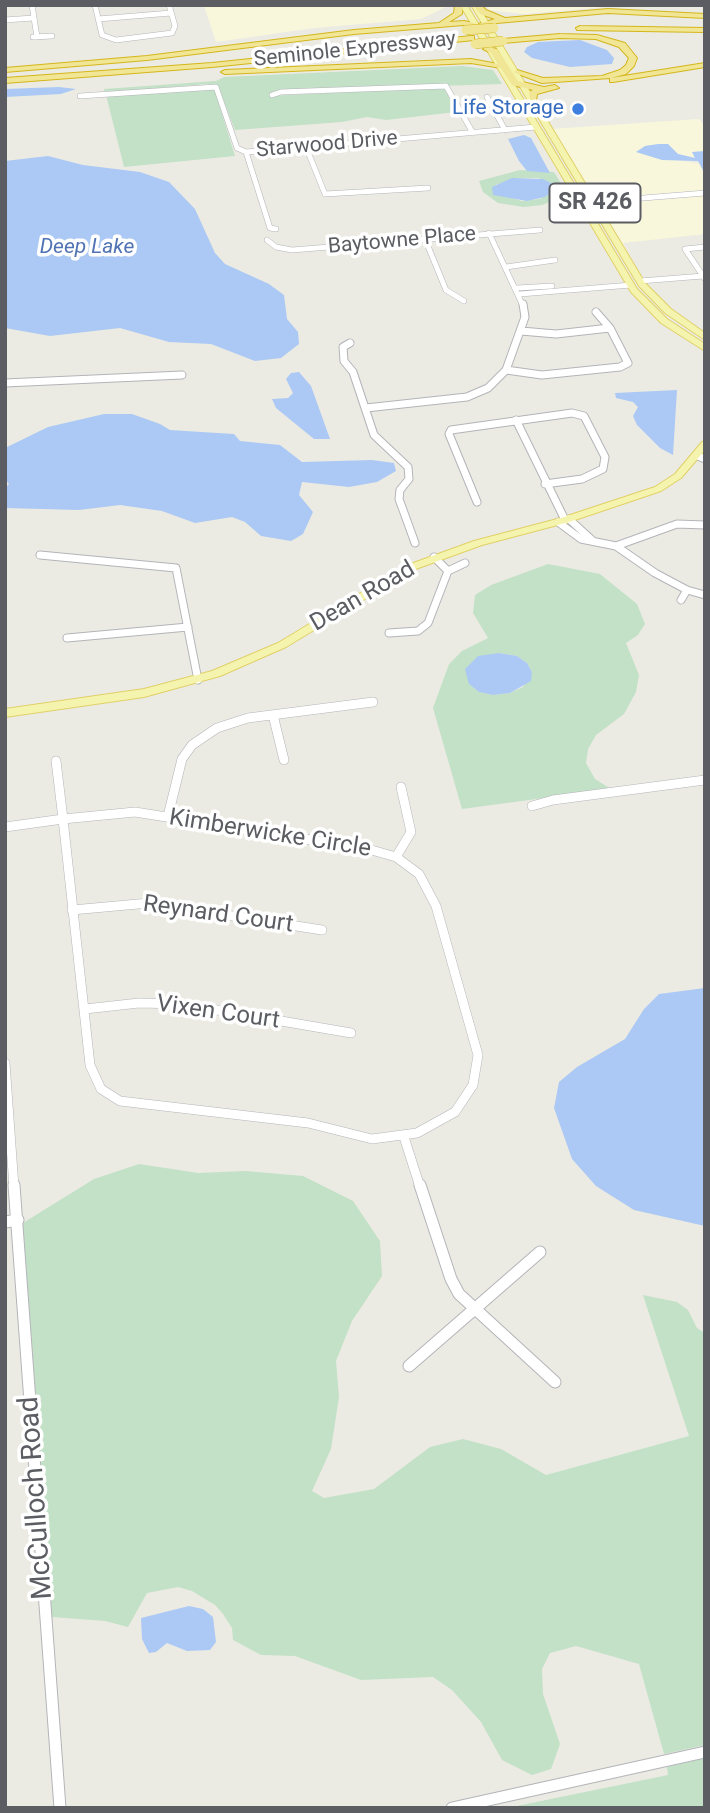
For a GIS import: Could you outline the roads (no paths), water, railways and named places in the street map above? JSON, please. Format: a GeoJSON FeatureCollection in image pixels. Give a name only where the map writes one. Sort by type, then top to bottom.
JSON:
{"type":"FeatureCollection","features":[{"type":"Feature","properties":{"kind":"highway"},"geometry":{"type":"LineString","coordinates":[[429,26],[454,18],[461,5]]}},
{"type":"Feature","properties":{"kind":"highway"},"geometry":{"type":"LineString","coordinates":[[475,5],[483,12],[496,17],[531,18],[621,11],[705,16]]}},
{"type":"Feature","properties":{"kind":"highway"},"geometry":{"type":"LineString","coordinates":[[192,73],[482,32],[531,18]]}},
{"type":"Feature","properties":{"kind":"highway","name":"Seminole Expressway"},"geometry":{"type":"LineString","coordinates":[[5,81],[592,20],[705,22]]}},
{"type":"Feature","properties":{"kind":"highway"},"geometry":{"type":"LineString","coordinates":[[5,72],[147,58],[302,37],[429,26],[482,32],[597,37],[622,45],[633,58],[630,66],[623,72],[602,78],[542,81],[517,72]]}},
{"type":"Feature","properties":{"kind":"highway","name":"Seminole Expressway"},"geometry":{"type":"LineString","coordinates":[[5,72],[482,32],[598,27],[705,30]]}},
{"type":"Feature","properties":{"kind":"highway"},"geometry":{"type":"LineString","coordinates":[[486,49],[494,51],[513,81],[526,88],[541,89],[705,65]]}},
{"type":"Feature","properties":{"kind":"highway"},"geometry":{"type":"LineString","coordinates":[[53,78],[471,61],[498,66]]}},
{"type":"Feature","properties":{"kind":"highway"},"geometry":{"type":"LineString","coordinates":[[533,99],[533,92],[541,89]]}},
{"type":"Feature","properties":{"kind":"main road","name":"SR 426"},"geometry":{"type":"LineString","coordinates":[[461,5],[517,72],[640,281],[668,311],[705,337]]}},
{"type":"Feature","properties":{"kind":"main road","name":"SR 426"},"geometry":{"type":"LineString","coordinates":[[475,5],[486,49],[579,195],[629,282],[664,321],[705,348]]}},
{"type":"Feature","properties":{"kind":"main road"},"geometry":{"type":"LineString","coordinates":[[536,127],[545,131],[564,158],[570,162]]}},
{"type":"Feature","properties":{"kind":"main road"},"geometry":{"type":"LineString","coordinates":[[579,195],[594,202]]}},
{"type":"Feature","properties":{"kind":"main road"},"geometry":{"type":"LineString","coordinates":[[621,268],[640,281]]}},
{"type":"Feature","properties":{"kind":"main road"},"geometry":{"type":"LineString","coordinates":[[629,282],[648,291]]}},
{"type":"Feature","properties":{"kind":"main road","name":"Dean Road"},"geometry":{"type":"LineString","coordinates":[[5,713],[135,695],[198,680],[282,645],[371,589],[434,557],[564,521],[657,489],[701,457],[705,444]]}},
{"type":"Feature","properties":{"kind":"street"},"geometry":{"type":"LineString","coordinates":[[32,5],[34,37],[52,36]]}},
{"type":"Feature","properties":{"kind":"street"},"geometry":{"type":"LineString","coordinates":[[95,5],[102,35],[107,39],[157,37],[174,30],[169,5]]}},
{"type":"Feature","properties":{"kind":"street"},"geometry":{"type":"LineString","coordinates":[[98,19],[171,13]]}},
{"type":"Feature","properties":{"kind":"street"},"geometry":{"type":"LineString","coordinates":[[5,20],[33,18]]}},
{"type":"Feature","properties":{"kind":"street"},"geometry":{"type":"LineString","coordinates":[[272,96],[281,92],[446,86],[452,90],[474,132]]}},
{"type":"Feature","properties":{"kind":"street","name":"Starwood Drive"},"geometry":{"type":"LineString","coordinates":[[80,96],[216,87],[237,148],[247,152],[536,127]]}},
{"type":"Feature","properties":{"kind":"street"},"geometry":{"type":"LineString","coordinates":[[486,97],[505,130]]}},
{"type":"Feature","properties":{"kind":"street"},"geometry":{"type":"LineString","coordinates":[[306,147],[325,194],[428,188]]}},
{"type":"Feature","properties":{"kind":"street"},"geometry":{"type":"LineString","coordinates":[[247,152],[270,228],[276,229]]}},
{"type":"Feature","properties":{"kind":"street"},"geometry":{"type":"LineString","coordinates":[[594,202],[705,193]]}},
{"type":"Feature","properties":{"kind":"street","name":"Baytowne Place"},"geometry":{"type":"LineString","coordinates":[[267,240],[281,249],[292,250],[540,230]]}},
{"type":"Feature","properties":{"kind":"street"},"geometry":{"type":"LineString","coordinates":[[366,408],[467,397],[488,388],[506,370],[525,317],[518,291],[489,233]]}},
{"type":"Feature","properties":{"kind":"street"},"geometry":{"type":"LineString","coordinates":[[425,239],[446,290],[464,300]]}},
{"type":"Feature","properties":{"kind":"street"},"geometry":{"type":"LineString","coordinates":[[704,277],[685,249],[705,247]]}},
{"type":"Feature","properties":{"kind":"street"},"geometry":{"type":"LineString","coordinates":[[506,267],[555,260]]}},
{"type":"Feature","properties":{"kind":"street"},"geometry":{"type":"LineString","coordinates":[[640,281],[704,277]]}},
{"type":"Feature","properties":{"kind":"street"},"geometry":{"type":"LineString","coordinates":[[518,291],[629,282]]}},
{"type":"Feature","properties":{"kind":"street"},"geometry":{"type":"LineString","coordinates":[[506,370],[542,375],[625,365],[628,363],[610,328],[596,312]]}},
{"type":"Feature","properties":{"kind":"street"},"geometry":{"type":"LineString","coordinates":[[521,331],[556,334],[610,328]]}},
{"type":"Feature","properties":{"kind":"street"},"geometry":{"type":"LineString","coordinates":[[350,343],[342,347],[344,361],[353,372],[380,443],[408,467],[408,479],[400,490],[399,499],[415,543]]}},
{"type":"Feature","properties":{"kind":"street"},"geometry":{"type":"LineString","coordinates":[[5,383],[182,375]]}},
{"type":"Feature","properties":{"kind":"street"},"geometry":{"type":"LineString","coordinates":[[477,502],[449,434],[462,426],[572,413],[584,416],[605,457],[603,469],[592,477],[545,484]]}},
{"type":"Feature","properties":{"kind":"street"},"geometry":{"type":"LineString","coordinates":[[516,420],[564,521],[581,538],[616,546],[655,573],[687,590],[705,594]]}},
{"type":"Feature","properties":{"kind":"street"},"geometry":{"type":"LineString","coordinates":[[616,546],[677,524],[703,522]]}},
{"type":"Feature","properties":{"kind":"street"},"geometry":{"type":"LineString","coordinates":[[40,555],[176,568],[198,680]]}},
{"type":"Feature","properties":{"kind":"street"},"geometry":{"type":"LineString","coordinates":[[434,557],[447,571]]}},
{"type":"Feature","properties":{"kind":"street"},"geometry":{"type":"LineString","coordinates":[[389,632],[418,631],[428,623],[447,571],[466,563]]}},
{"type":"Feature","properties":{"kind":"street"},"geometry":{"type":"LineString","coordinates":[[681,600],[687,590]]}},
{"type":"Feature","properties":{"kind":"street"},"geometry":{"type":"LineString","coordinates":[[67,638],[188,627]]}},
{"type":"Feature","properties":{"kind":"street"},"geometry":{"type":"LineString","coordinates":[[169,817],[180,766],[192,745],[232,722],[373,702]]}},
{"type":"Feature","properties":{"kind":"street"},"geometry":{"type":"LineString","coordinates":[[273,715],[284,760]]}},
{"type":"Feature","properties":{"kind":"street"},"geometry":{"type":"LineString","coordinates":[[5,827],[62,819],[56,761]]}},
{"type":"Feature","properties":{"kind":"street"},"geometry":{"type":"LineString","coordinates":[[532,806],[552,800],[705,780]]}},
{"type":"Feature","properties":{"kind":"street"},"geometry":{"type":"LineString","coordinates":[[396,857],[411,832],[401,788]]}},
{"type":"Feature","properties":{"kind":"street","name":"Kimberwicke Circle"},"geometry":{"type":"LineString","coordinates":[[122,813],[169,817],[368,849],[396,857],[419,874],[431,893],[478,1055],[473,1086],[455,1112],[429,1128],[404,1137],[363,1138],[308,1124],[120,1101],[101,1089],[94,1078],[62,819],[122,813]]}},
{"type":"Feature","properties":{"kind":"street","name":"Reynard Court"},"geometry":{"type":"LineString","coordinates":[[72,911],[149,902],[322,930]]}},
{"type":"Feature","properties":{"kind":"street","name":"Vixen Court"},"geometry":{"type":"LineString","coordinates":[[85,1009],[139,1003],[182,1004],[351,1033]]}},
{"type":"Feature","properties":{"kind":"street","name":"McCulloch Road"},"geometry":{"type":"LineString","coordinates":[[5,1063],[11,1221],[60,1808]]}},
{"type":"Feature","properties":{"kind":"street"},"geometry":{"type":"LineString","coordinates":[[404,1137],[451,1279],[459,1294],[555,1382]]}},
{"type":"Feature","properties":{"kind":"street"},"geometry":{"type":"LineString","coordinates":[[409,1366],[540,1252]]}},
{"type":"Feature","properties":{"kind":"street"},"geometry":{"type":"LineString","coordinates":[[452,1808],[705,1752]]}},
{"type":"Feature","properties":{"kind":"water"},"geometry":{"type":"Polygon","coordinates":[[[580,40],[607,50],[614,58],[612,64],[570,67],[532,58],[524,52],[527,47],[538,42],[580,40]]]}},
{"type":"Feature","properties":{"kind":"water"},"geometry":{"type":"Polygon","coordinates":[[[5,89],[76,89],[61,94],[5,97],[5,89]]]}},
{"type":"Feature","properties":{"kind":"water"},"geometry":{"type":"Polygon","coordinates":[[[524,135],[531,138],[550,173],[527,171],[519,161],[508,139],[524,135]]]}},
{"type":"Feature","properties":{"kind":"water"},"geometry":{"type":"Polygon","coordinates":[[[668,144],[678,154],[695,158],[692,152],[705,151],[705,174],[698,161],[662,160],[636,152],[645,146],[668,144]]]}},
{"type":"Feature","properties":{"kind":"water","name":"Deep Lake"},"geometry":{"type":"Polygon","coordinates":[[[48,156],[83,165],[140,172],[169,182],[195,209],[215,253],[225,264],[269,284],[284,295],[287,319],[298,332],[299,344],[281,358],[255,361],[211,344],[169,342],[120,328],[50,336],[5,328],[5,161],[48,156]]]}},
{"type":"Feature","properties":{"kind":"water"},"geometry":{"type":"Polygon","coordinates":[[[512,178],[543,179],[551,183],[553,190],[545,197],[527,201],[493,195],[492,187],[512,178]]]}},
{"type":"Feature","properties":{"kind":"water"},"geometry":{"type":"Polygon","coordinates":[[[299,372],[311,386],[330,439],[314,439],[276,408],[272,399],[288,398],[293,393],[286,379],[291,373],[299,372]]]}},
{"type":"Feature","properties":{"kind":"water"},"geometry":{"type":"Polygon","coordinates":[[[677,390],[673,455],[660,448],[637,425],[633,416],[638,407],[633,402],[616,398],[615,393],[677,390]]]}},
{"type":"Feature","properties":{"kind":"water"},"geometry":{"type":"Polygon","coordinates":[[[104,414],[132,414],[170,430],[234,434],[240,441],[280,445],[302,462],[372,460],[394,463],[396,471],[377,482],[349,487],[302,482],[299,495],[313,512],[303,534],[291,541],[261,536],[245,522],[232,517],[195,523],[162,511],[120,505],[79,510],[5,508],[5,488],[9,484],[5,479],[5,448],[48,427],[104,414]]]}},
{"type":"Feature","properties":{"kind":"water"},"geometry":{"type":"Polygon","coordinates":[[[499,653],[517,656],[527,663],[532,672],[531,681],[510,693],[493,695],[479,692],[469,684],[465,669],[478,656],[499,653]]]}},
{"type":"Feature","properties":{"kind":"water"},"geometry":{"type":"Polygon","coordinates":[[[705,988],[705,1226],[634,1210],[596,1186],[572,1159],[554,1108],[559,1082],[577,1067],[625,1039],[644,1009],[659,994],[705,988]]]}},
{"type":"Feature","properties":{"kind":"water"},"geometry":{"type":"Polygon","coordinates":[[[189,1606],[203,1609],[213,1617],[216,1642],[210,1650],[187,1651],[167,1643],[156,1652],[149,1653],[142,1639],[141,1618],[189,1606]]]}},
{"type":"Feature","properties":{"kind":"place","name":"Life Storage"},"geometry":{"type":"Point","coordinates":[578,109]}}]}
